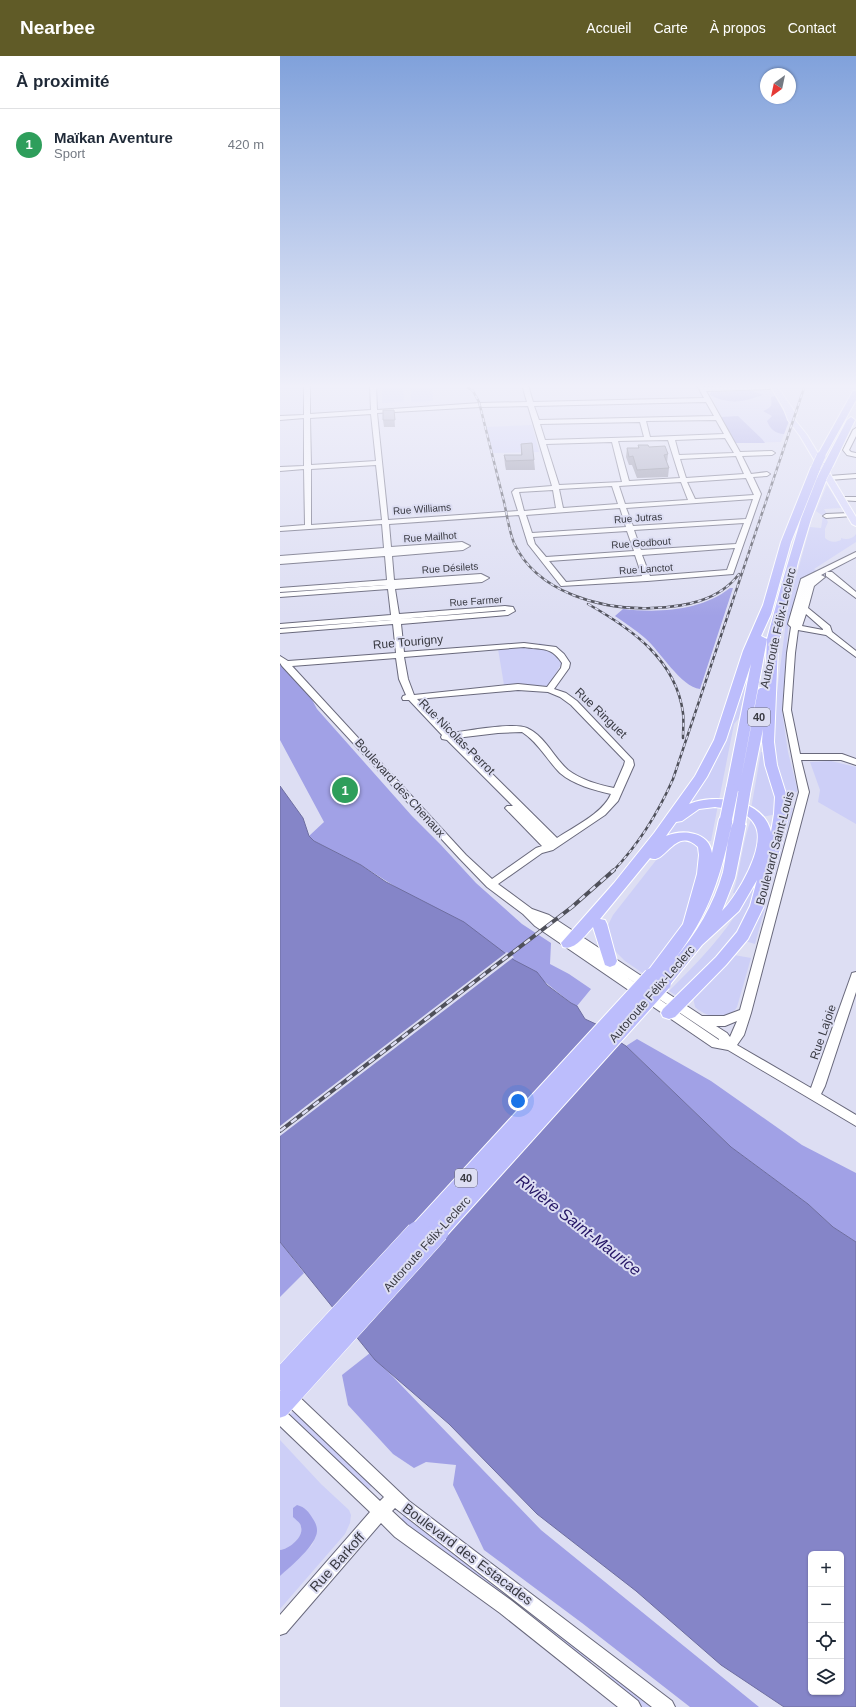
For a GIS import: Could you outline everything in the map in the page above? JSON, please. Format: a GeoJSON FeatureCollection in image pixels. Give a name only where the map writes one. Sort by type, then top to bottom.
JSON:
{"type":"FeatureCollection","features":[{"type":"Feature","properties":{"kind":"highway","name":"Autoroute Félix-Leclerc"},"geometry":{"type":"LineString","coordinates":[[280,1380],[658,979],[698,941],[714,913],[726,884],[732,821],[732,790],[768,606],[786,542],[818,462]]}},
{"type":"Feature","properties":{"kind":"highway","name":"Autoroute Félix-Leclerc"},"geometry":{"type":"LineString","coordinates":[[280,1407],[658,979],[690,924],[713,878],[732,821],[744,794],[773,639],[792,564],[810,508],[826,478],[830,462]]}},
{"type":"Feature","properties":{"kind":"highway"},"geometry":{"type":"LineString","coordinates":[[575,943],[659,836],[694,788],[712,756],[724,728],[749,651],[768,606]]}},
{"type":"Feature","properties":{"kind":"highway"},"geometry":{"type":"LineString","coordinates":[[673,1009],[725,957],[746,930],[757,906],[778,831],[781,819],[781,797],[771,765],[768,739],[773,639]]}},
{"type":"Feature","properties":{"kind":"highway"},"geometry":{"type":"LineString","coordinates":[[659,836],[690,808],[707,804],[722,804],[740,807],[753,814],[764,826],[766,835],[764,845],[746,887],[734,907],[698,941]]}},
{"type":"Feature","properties":{"kind":"highway"},"geometry":{"type":"LineString","coordinates":[[575,943],[600,924],[665,843],[672,838],[684,836],[699,842],[705,847],[706,852],[705,864],[690,924]]}},
{"type":"Feature","properties":{"kind":"highway"},"geometry":{"type":"LineString","coordinates":[[600,924],[610,961]]}},
{"type":"Feature","properties":{"kind":"main road"},"geometry":{"type":"LineString","coordinates":[[817,462],[856,524]]}},
{"type":"Feature","properties":{"kind":"street"},"geometry":{"type":"LineString","coordinates":[[307,462],[308,527]]}},
{"type":"Feature","properties":{"kind":"street"},"geometry":{"type":"LineString","coordinates":[[548,462],[556,488],[560,510]]}},
{"type":"Feature","properties":{"kind":"street"},"geometry":{"type":"LineString","coordinates":[[621,462],[626,483]]}},
{"type":"Feature","properties":{"kind":"street"},"geometry":{"type":"LineString","coordinates":[[678,462],[683,480],[692,501]]}},
{"type":"Feature","properties":{"kind":"street"},"geometry":{"type":"LineString","coordinates":[[740,546],[758,494],[741,462]]}},
{"type":"Feature","properties":{"kind":"street"},"geometry":{"type":"LineString","coordinates":[[280,470],[380,463]]}},
{"type":"Feature","properties":{"kind":"street","name":"Rue Nicolas-Perrot"},"geometry":{"type":"LineString","coordinates":[[380,463],[395,619],[393,627],[398,658],[397,682],[408,698],[412,709],[445,737],[553,845]]}},
{"type":"Feature","properties":{"kind":"street"},"geometry":{"type":"LineString","coordinates":[[543,559],[532,545],[515,491],[767,474]]}},
{"type":"Feature","properties":{"kind":"street"},"geometry":{"type":"LineString","coordinates":[[826,478],[856,476]]}},
{"type":"Feature","properties":{"kind":"street"},"geometry":{"type":"LineString","coordinates":[[615,484],[647,579]]}},
{"type":"Feature","properties":{"kind":"street","name":"Rue Williams"},"geometry":{"type":"LineString","coordinates":[[280,529],[757,497]]}},
{"type":"Feature","properties":{"kind":"street"},"geometry":{"type":"LineString","coordinates":[[841,500],[856,499]]}},
{"type":"Feature","properties":{"kind":"street"},"geometry":{"type":"LineString","coordinates":[[826,516],[850,515]]}},
{"type":"Feature","properties":{"kind":"street","name":"Rue Jutras"},"geometry":{"type":"LineString","coordinates":[[528,535],[749,521]]}},
{"type":"Feature","properties":{"kind":"street","name":"Rue Mailhot"},"geometry":{"type":"LineString","coordinates":[[280,558],[388,552],[463,548],[466,546],[462,544],[388,552],[280,562]]}},
{"type":"Feature","properties":{"kind":"street","name":"Rue Godbout"},"geometry":{"type":"LineString","coordinates":[[543,559],[740,546]]}},
{"type":"Feature","properties":{"kind":"street","name":"Rue Lanctot"},"geometry":{"type":"LineString","coordinates":[[543,559],[563,584],[647,579],[730,573],[740,546]]}},
{"type":"Feature","properties":{"kind":"street","name":"Boulevard Saint-Louis"},"geometry":{"type":"LineString","coordinates":[[730,1046],[738,1034],[746,1013],[804,794],[787,706],[795,627],[792,624],[804,581],[856,554]]}},
{"type":"Feature","properties":{"kind":"street","name":"Boulevard Saint-Louis"},"geometry":{"type":"LineString","coordinates":[[795,627],[799,625],[810,585],[856,559]]}},
{"type":"Feature","properties":{"kind":"street"},"geometry":{"type":"LineString","coordinates":[[829,574],[856,596]]}},
{"type":"Feature","properties":{"kind":"street","name":"Rue Désilets"},"geometry":{"type":"LineString","coordinates":[[280,590],[391,584],[482,580],[485,578],[481,576],[391,584],[280,595]]}},
{"type":"Feature","properties":{"kind":"street","name":"Rue Farmer"},"geometry":{"type":"LineString","coordinates":[[280,626],[395,619],[508,613],[511,611],[510,609],[505,608],[395,619],[280,631]]}},
{"type":"Feature","properties":{"kind":"street"},"geometry":{"type":"LineString","coordinates":[[804,609],[827,628],[828,633]]}},
{"type":"Feature","properties":{"kind":"street"},"geometry":{"type":"LineString","coordinates":[[795,627],[828,633],[856,655]]}},
{"type":"Feature","properties":{"kind":"street","name":"Rue Tourigny"},"geometry":{"type":"LineString","coordinates":[[285,664],[526,650],[532,646],[550,646],[566,663],[566,668],[549,690]]}},
{"type":"Feature","properties":{"kind":"street","name":"Boulevard des Chenaux"},"geometry":{"type":"LineString","coordinates":[[285,664],[463,857],[494,886],[527,912],[538,923],[610,961],[716,1044],[730,1046]]}},
{"type":"Feature","properties":{"kind":"street","name":"Rue Ringuet"},"geometry":{"type":"LineString","coordinates":[[408,698],[518,687],[549,690],[563,695],[574,702],[628,759],[629,765],[611,804],[602,813],[553,845],[545,854],[494,886]]}},
{"type":"Feature","properties":{"kind":"street"},"geometry":{"type":"LineString","coordinates":[[445,737],[524,730],[529,733],[569,775],[587,783],[616,792]]}},
{"type":"Feature","properties":{"kind":"street"},"geometry":{"type":"LineString","coordinates":[[796,757],[842,757],[856,762]]}},
{"type":"Feature","properties":{"kind":"street","name":"Boulevard des Chenaux"},"geometry":{"type":"LineString","coordinates":[[575,943],[673,1009],[700,1021],[722,1036],[730,1046],[856,1121]]}},
{"type":"Feature","properties":{"kind":"street","name":"Rue Lajoie"},"geometry":{"type":"LineString","coordinates":[[813,1096],[819,1086],[856,976]]}},
{"type":"Feature","properties":{"kind":"street"},"geometry":{"type":"LineString","coordinates":[[700,1021],[725,1021],[746,1013]]}},
{"type":"Feature","properties":{"kind":"street","name":"Boulevard des Estacades"},"geometry":{"type":"LineString","coordinates":[[280,1389],[411,1512],[666,1707]]}},
{"type":"Feature","properties":{"kind":"street","name":"Boulevard des Estacades"},"geometry":{"type":"LineString","coordinates":[[280,1416],[401,1531],[506,1608],[632,1707]]}},
{"type":"Feature","properties":{"kind":"street","name":"Rue Barkoff"},"geometry":{"type":"LineString","coordinates":[[280,1627],[394,1497]]}},
{"type":"Feature","properties":{"kind":"shaded area"},"geometry":{"type":"Polygon","coordinates":[[[827,485],[841,508],[824,509],[827,514],[824,515],[828,522],[825,529],[825,538],[830,541],[837,542],[841,540],[841,538],[851,538],[856,534],[856,542],[814,569],[817,571],[802,579],[798,584],[788,628],[782,711],[788,752],[797,792],[784,791],[774,763],[772,732],[788,606],[810,527],[821,528],[823,516],[816,511],[827,485]]]}},
{"type":"Feature","properties":{"kind":"shaded area"},"geometry":{"type":"Polygon","coordinates":[[[730,588],[733,588],[700,689],[693,687],[686,682],[671,668],[645,638],[615,616],[623,609],[651,611],[679,609],[693,606],[719,596],[730,588]]]}},
{"type":"Feature","properties":{"kind":"shaded area"},"geometry":{"type":"Polygon","coordinates":[[[539,643],[546,645],[563,661],[548,686],[504,685],[498,649],[539,646],[539,643]]]}},
{"type":"Feature","properties":{"kind":"shaded area"},"geometry":{"type":"Polygon","coordinates":[[[280,655],[302,681],[317,709],[412,816],[476,883],[522,924],[551,943],[550,964],[569,974],[591,989],[577,1006],[571,1003],[540,978],[361,865],[314,841],[309,836],[324,822],[280,740],[280,655]]]}},
{"type":"Feature","properties":{"kind":"shaded area"},"geometry":{"type":"Polygon","coordinates":[[[744,676],[748,676],[739,718],[734,724],[719,800],[704,800],[688,805],[744,676]]]}},
{"type":"Feature","properties":{"kind":"shaded area"},"geometry":{"type":"Polygon","coordinates":[[[761,752],[765,752],[776,791],[777,814],[762,817],[751,809],[761,752]]]}},
{"type":"Feature","properties":{"kind":"shaded area"},"geometry":{"type":"Polygon","coordinates":[[[831,761],[856,767],[856,824],[818,802],[820,790],[810,762],[831,761]]]}},
{"type":"Feature","properties":{"kind":"shaded area"},"geometry":{"type":"Polygon","coordinates":[[[718,805],[711,841],[664,839],[684,816],[701,807],[718,805]]]}},
{"type":"Feature","properties":{"kind":"shaded area"},"geometry":{"type":"Polygon","coordinates":[[[787,808],[793,808],[755,944],[745,941],[787,808]]]}},
{"type":"Feature","properties":{"kind":"shaded area"},"geometry":{"type":"Polygon","coordinates":[[[752,817],[762,838],[745,879],[736,894],[733,893],[746,835],[752,817]]]}},
{"type":"Feature","properties":{"kind":"shaded area"},"geometry":{"type":"Polygon","coordinates":[[[678,839],[694,841],[703,854],[693,894],[682,924],[677,933],[670,944],[644,974],[625,961],[615,951],[613,952],[607,927],[613,915],[668,845],[678,839]]]}},
{"type":"Feature","properties":{"kind":"shaded area"},"geometry":{"type":"Polygon","coordinates":[[[762,865],[756,896],[734,940],[677,996],[669,991],[700,959],[728,925],[744,901],[762,865]]]}},
{"type":"Feature","properties":{"kind":"shaded area"},"geometry":{"type":"Polygon","coordinates":[[[734,955],[751,958],[737,1007],[733,1012],[723,1017],[705,1014],[695,1007],[693,997],[734,955]]]}},
{"type":"Feature","properties":{"kind":"shaded area"},"geometry":{"type":"Polygon","coordinates":[[[637,1039],[711,1081],[802,1145],[856,1173],[856,1242],[833,1227],[808,1204],[731,1147],[626,1046],[637,1039]]]}},
{"type":"Feature","properties":{"kind":"shaded area"},"geometry":{"type":"Polygon","coordinates":[[[280,1242],[304,1273],[280,1297],[280,1242]]]}},
{"type":"Feature","properties":{"kind":"shaded area"},"geometry":{"type":"Polygon","coordinates":[[[370,1353],[541,1530],[759,1707],[690,1707],[582,1623],[484,1550],[453,1485],[456,1465],[426,1462],[414,1468],[393,1454],[348,1405],[342,1375],[370,1353]]]}},
{"type":"Feature","properties":{"kind":"shaded area"},"geometry":{"type":"Polygon","coordinates":[[[295,1410],[373,1484],[368,1490],[290,1415],[295,1410]]]}},
{"type":"Feature","properties":{"kind":"shaded area"},"geometry":{"type":"Polygon","coordinates":[[[280,1440],[321,1484],[349,1510],[351,1515],[350,1523],[345,1534],[280,1609],[280,1576],[312,1545],[316,1536],[298,1521],[301,1526],[300,1535],[291,1545],[280,1550],[280,1440]]]}},
{"type":"Feature","properties":{"kind":"shaded area"},"geometry":{"type":"Polygon","coordinates":[[[297,1505],[305,1508],[311,1516],[317,1527],[316,1536],[303,1555],[280,1576],[280,1550],[295,1542],[301,1531],[300,1524],[293,1517],[293,1508],[297,1505]]]}},
{"type":"Feature","properties":{"kind":"shaded area"},"geometry":{"type":"Polygon","coordinates":[[[405,1514],[593,1658],[589,1666],[400,1521],[405,1514]]]}},
{"type":"Feature","properties":{"kind":"shaded area"},"geometry":{"type":"Polygon","coordinates":[[[611,1671],[656,1707],[642,1707],[606,1679],[611,1671]]]}},
{"type":"Feature","properties":{"kind":"water","name":"Rivière Saint-Maurice"},"geometry":{"type":"Polygon","coordinates":[[[280,786],[303,818],[309,836],[314,841],[361,865],[386,882],[464,922],[514,960],[537,972],[547,985],[577,1006],[585,1019],[598,1025],[626,1046],[731,1147],[808,1204],[833,1227],[856,1242],[856,1707],[784,1707],[721,1665],[636,1591],[537,1514],[449,1424],[375,1360],[280,1242],[280,786]]]}},
{"type":"Feature","properties":{"kind":"pier"},"geometry":{"type":"Polygon","coordinates":[[[507,952],[514,957],[280,1136],[280,1126],[507,952]]]}},
{"type":"Feature","properties":{"kind":"building"},"geometry":{"type":"Polygon","coordinates":[[[635,462],[667,462],[669,468],[637,470],[635,462]]]}},
{"type":"Feature","properties":{"kind":"railway"},"geometry":{"type":"LineString","coordinates":[[494,462],[509,528],[514,543],[524,560],[538,575],[573,595],[613,606],[633,608],[676,606],[700,601],[721,591],[739,574]]}},
{"type":"Feature","properties":{"kind":"railway"},"geometry":{"type":"LineString","coordinates":[[614,870],[647,828],[673,779],[779,462]]}},
{"type":"Feature","properties":{"kind":"railway"},"geometry":{"type":"LineString","coordinates":[[588,604],[636,636],[661,662],[671,677],[679,694],[683,713],[683,738]]}},
{"type":"Feature","properties":{"kind":"railway"},"geometry":{"type":"LineString","coordinates":[[280,1131],[572,907],[614,870]]}},
{"type":"Feature","properties":{"kind":"place","name":"Maïkan Aventure"},"geometry":{"type":"Point","coordinates":[345,790]}}]}
